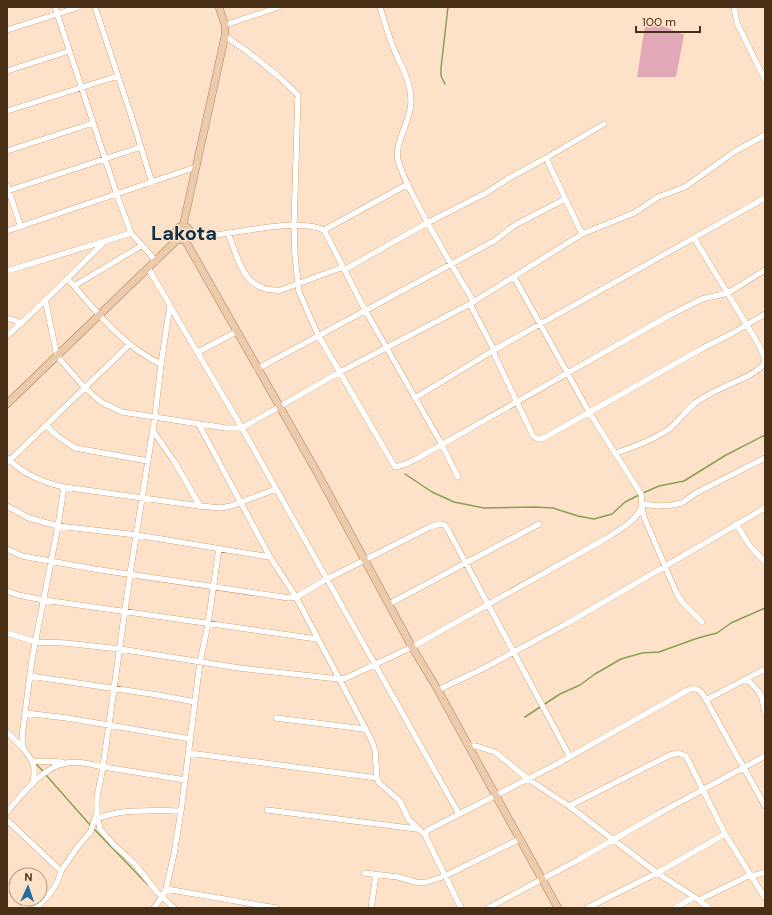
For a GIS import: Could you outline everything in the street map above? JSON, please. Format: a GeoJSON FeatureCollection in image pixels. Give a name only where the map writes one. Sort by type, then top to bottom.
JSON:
{"type":"FeatureCollection","features":[{"type":"Feature","properties":{"kind":"main road"},"geometry":{"type":"LineString","coordinates":[[183,226],[225,36],[225,25],[219,7]]}},
{"type":"Feature","properties":{"kind":"main road"},"geometry":{"type":"LineString","coordinates":[[183,226],[179,227],[177,234],[185,238],[558,908]]}},
{"type":"Feature","properties":{"kind":"main road"},"geometry":{"type":"LineString","coordinates":[[7,404],[148,268],[185,238],[190,231],[188,228],[183,226]]}},
{"type":"Feature","properties":{"kind":"street"},"geometry":{"type":"LineString","coordinates":[[55,7],[130,233],[156,261]]}},
{"type":"Feature","properties":{"kind":"street"},"geometry":{"type":"LineString","coordinates":[[7,30],[79,7]]}},
{"type":"Feature","properties":{"kind":"street"},"geometry":{"type":"LineString","coordinates":[[95,7],[152,183]]}},
{"type":"Feature","properties":{"kind":"street"},"geometry":{"type":"LineString","coordinates":[[225,25],[264,9],[279,7]]}},
{"type":"Feature","properties":{"kind":"street"},"geometry":{"type":"LineString","coordinates":[[380,7],[393,46],[404,68],[410,91],[410,115],[400,138],[397,150],[398,160],[427,223],[472,303],[533,436],[538,439],[542,439],[765,314]]}},
{"type":"Feature","properties":{"kind":"street"},"geometry":{"type":"LineString","coordinates":[[734,7],[737,22],[765,80]]}},
{"type":"Feature","properties":{"kind":"street"},"geometry":{"type":"LineString","coordinates":[[225,36],[278,76],[298,95],[294,225],[297,284],[299,292],[318,335],[394,466],[406,464],[682,308],[702,299],[728,293],[765,270]]}},
{"type":"Feature","properties":{"kind":"street"},"geometry":{"type":"LineString","coordinates":[[7,71],[69,50]]}},
{"type":"Feature","properties":{"kind":"street"},"geometry":{"type":"LineString","coordinates":[[7,111],[118,76]]}},
{"type":"Feature","properties":{"kind":"street"},"geometry":{"type":"LineString","coordinates":[[7,152],[93,124]]}},
{"type":"Feature","properties":{"kind":"street"},"geometry":{"type":"LineString","coordinates":[[228,233],[245,276],[250,281],[272,291],[281,290],[344,268],[486,193],[509,178],[604,124]]}},
{"type":"Feature","properties":{"kind":"street"},"geometry":{"type":"LineString","coordinates":[[45,299],[57,356],[84,387],[110,408],[122,412],[226,428],[242,428],[386,347],[472,303],[582,234],[634,213],[658,197],[685,187],[724,158],[765,135]]}},
{"type":"Feature","properties":{"kind":"street"},"geometry":{"type":"LineString","coordinates":[[21,227],[7,189],[105,160],[141,147]]}},
{"type":"Feature","properties":{"kind":"street"},"geometry":{"type":"LineString","coordinates":[[546,158],[582,234]]}},
{"type":"Feature","properties":{"kind":"street"},"geometry":{"type":"LineString","coordinates":[[7,231],[196,167]]}},
{"type":"Feature","properties":{"kind":"street"},"geometry":{"type":"LineString","coordinates":[[185,238],[294,225],[310,226],[324,230],[408,184]]}},
{"type":"Feature","properties":{"kind":"street"},"geometry":{"type":"LineString","coordinates":[[415,398],[494,350],[765,198]]}},
{"type":"Feature","properties":{"kind":"street"},"geometry":{"type":"LineString","coordinates":[[257,369],[451,265],[494,241],[516,225],[565,199]]}},
{"type":"Feature","properties":{"kind":"street"},"geometry":{"type":"LineString","coordinates":[[324,230],[365,310],[458,476]]}},
{"type":"Feature","properties":{"kind":"street"},"geometry":{"type":"LineString","coordinates":[[7,271],[130,233]]}},
{"type":"Feature","properties":{"kind":"street"},"geometry":{"type":"LineString","coordinates":[[616,453],[658,436],[673,425],[696,402],[761,368],[764,362],[764,355],[694,238]]}},
{"type":"Feature","properties":{"kind":"street"},"geometry":{"type":"LineString","coordinates":[[7,336],[31,315],[45,299],[105,241]]}},
{"type":"Feature","properties":{"kind":"street"},"geometry":{"type":"LineString","coordinates":[[74,286],[141,246]]}},
{"type":"Feature","properties":{"kind":"street"},"geometry":{"type":"LineString","coordinates":[[148,268],[242,428],[459,814]]}},
{"type":"Feature","properties":{"kind":"street"},"geometry":{"type":"LineString","coordinates":[[514,277],[527,299],[539,325],[590,412],[641,494],[642,506],[652,538],[676,592],[682,602],[702,622]]}},
{"type":"Feature","properties":{"kind":"street"},"geometry":{"type":"LineString","coordinates":[[67,278],[100,315],[130,344],[143,355],[161,364]]}},
{"type":"Feature","properties":{"kind":"street"},"geometry":{"type":"LineString","coordinates":[[170,306],[153,431],[130,574],[103,767],[97,797],[97,817],[100,828],[106,836],[134,863],[162,897],[174,908]]}},
{"type":"Feature","properties":{"kind":"street"},"geometry":{"type":"LineString","coordinates":[[7,318],[22,323]]}},
{"type":"Feature","properties":{"kind":"street"},"geometry":{"type":"LineString","coordinates":[[198,352],[236,332]]}},
{"type":"Feature","properties":{"kind":"street"},"geometry":{"type":"LineString","coordinates":[[130,344],[8,460],[35,479],[48,484],[200,506],[221,508],[241,504],[276,489]]}},
{"type":"Feature","properties":{"kind":"street"},"geometry":{"type":"LineString","coordinates":[[198,423],[270,557],[296,597],[364,729],[372,741],[379,783],[400,801],[409,820],[425,835],[461,908]]}},
{"type":"Feature","properties":{"kind":"street"},"geometry":{"type":"LineString","coordinates":[[46,425],[56,435],[75,448],[148,462]]}},
{"type":"Feature","properties":{"kind":"street"},"geometry":{"type":"LineString","coordinates":[[153,431],[174,461],[200,506]]}},
{"type":"Feature","properties":{"kind":"street"},"geometry":{"type":"LineString","coordinates":[[642,506],[663,506],[682,503],[696,493],[765,458]]}},
{"type":"Feature","properties":{"kind":"street"},"geometry":{"type":"LineString","coordinates":[[23,748],[22,737],[30,676],[64,487]]}},
{"type":"Feature","properties":{"kind":"street"},"geometry":{"type":"LineString","coordinates":[[7,506],[28,518],[58,526],[137,535],[270,557]]}},
{"type":"Feature","properties":{"kind":"street"},"geometry":{"type":"LineString","coordinates":[[7,633],[36,642],[65,643],[120,649],[200,662],[338,679],[346,678],[412,647],[488,603],[605,539],[631,522],[639,513],[642,506]]}},
{"type":"Feature","properties":{"kind":"street"},"geometry":{"type":"LineString","coordinates":[[438,690],[484,668],[566,624],[765,508]]}},
{"type":"Feature","properties":{"kind":"street"},"geometry":{"type":"LineString","coordinates":[[7,549],[22,556],[51,562],[283,597],[296,597],[327,579],[430,527],[440,524],[445,525],[570,757]]}},
{"type":"Feature","properties":{"kind":"street"},"geometry":{"type":"LineString","coordinates":[[389,604],[464,562],[539,524]]}},
{"type":"Feature","properties":{"kind":"street"},"geometry":{"type":"LineString","coordinates":[[736,524],[750,546],[765,562]]}},
{"type":"Feature","properties":{"kind":"street"},"geometry":{"type":"LineString","coordinates":[[154,908],[166,889],[174,854],[191,739],[200,662],[208,624],[219,548]]}},
{"type":"Feature","properties":{"kind":"street"},"geometry":{"type":"LineString","coordinates":[[7,591],[18,595],[44,600],[317,639]]}},
{"type":"Feature","properties":{"kind":"street"},"geometry":{"type":"LineString","coordinates":[[706,700],[765,669]]}},
{"type":"Feature","properties":{"kind":"street"},"geometry":{"type":"LineString","coordinates":[[30,676],[114,688],[195,702]]}},
{"type":"Feature","properties":{"kind":"street"},"geometry":{"type":"LineString","coordinates":[[747,679],[759,692],[762,698],[765,713]]}},
{"type":"Feature","properties":{"kind":"street"},"geometry":{"type":"LineString","coordinates":[[425,835],[428,830],[570,757],[693,688],[697,688],[702,693],[721,724],[743,768],[765,806]]}},
{"type":"Feature","properties":{"kind":"street"},"geometry":{"type":"LineString","coordinates":[[25,713],[191,739]]}},
{"type":"Feature","properties":{"kind":"street"},"geometry":{"type":"LineString","coordinates":[[276,718],[364,729]]}},
{"type":"Feature","properties":{"kind":"street"},"geometry":{"type":"LineString","coordinates":[[7,732],[23,748],[32,761],[34,767],[32,785]]}},
{"type":"Feature","properties":{"kind":"street"},"geometry":{"type":"LineString","coordinates":[[468,746],[476,746],[495,752],[528,779],[569,806],[657,873],[708,908]]}},
{"type":"Feature","properties":{"kind":"street"},"geometry":{"type":"LineString","coordinates":[[189,753],[377,778]]}},
{"type":"Feature","properties":{"kind":"street"},"geometry":{"type":"LineString","coordinates":[[569,806],[670,755],[678,753],[686,756],[702,791],[725,834],[765,898]]}},
{"type":"Feature","properties":{"kind":"street"},"geometry":{"type":"LineString","coordinates":[[488,908],[765,756]]}},
{"type":"Feature","properties":{"kind":"street"},"geometry":{"type":"LineString","coordinates":[[32,761],[76,762],[185,780]]}},
{"type":"Feature","properties":{"kind":"street"},"geometry":{"type":"LineString","coordinates":[[7,812],[32,785],[49,770],[66,762]]}},
{"type":"Feature","properties":{"kind":"street"},"geometry":{"type":"LineString","coordinates":[[97,817],[112,813],[181,810]]}},
{"type":"Feature","properties":{"kind":"street"},"geometry":{"type":"LineString","coordinates":[[267,810],[417,829]]}},
{"type":"Feature","properties":{"kind":"street"},"geometry":{"type":"LineString","coordinates":[[36,908],[51,892],[58,881],[61,872],[76,849],[91,831],[97,817]]}},
{"type":"Feature","properties":{"kind":"street"},"geometry":{"type":"LineString","coordinates":[[7,820],[61,872]]}},
{"type":"Feature","properties":{"kind":"street"},"geometry":{"type":"LineString","coordinates":[[587,908],[657,873],[725,834]]}},
{"type":"Feature","properties":{"kind":"street"},"geometry":{"type":"LineString","coordinates":[[364,873],[398,877],[419,883],[427,882],[445,876],[520,839]]}},
{"type":"Feature","properties":{"kind":"street"},"geometry":{"type":"LineString","coordinates":[[675,908],[750,875],[765,872]]}},
{"type":"Feature","properties":{"kind":"street"},"geometry":{"type":"LineString","coordinates":[[371,908],[376,875]]}},
{"type":"Feature","properties":{"kind":"street"},"geometry":{"type":"LineString","coordinates":[[166,889],[276,908]]}},
{"type":"Feature","properties":{"kind":"shaded area"},"geometry":{"type":"Polygon","coordinates":[[[645,26],[663,26],[684,35],[676,77],[637,77],[645,26]]]}},
{"type":"Feature","properties":{"kind":"waterway"},"geometry":{"type":"LineString","coordinates":[[445,84],[441,76],[441,68],[448,7]]}},
{"type":"Feature","properties":{"kind":"waterway"},"geometry":{"type":"LineString","coordinates":[[643,493],[659,486],[684,481],[726,455],[765,435]]}},
{"type":"Feature","properties":{"kind":"waterway"},"geometry":{"type":"LineString","coordinates":[[405,474],[432,492],[454,502],[484,508],[553,508],[578,516],[594,519],[612,514],[625,502],[639,495]]}},
{"type":"Feature","properties":{"kind":"waterway"},"geometry":{"type":"LineString","coordinates":[[525,717],[560,694],[580,685],[595,674],[621,659],[642,653],[659,652],[717,633],[731,623],[765,608]]}},
{"type":"Feature","properties":{"kind":"waterway"},"geometry":{"type":"LineString","coordinates":[[35,763],[44,772]]}},
{"type":"Feature","properties":{"kind":"waterway"},"geometry":{"type":"LineString","coordinates":[[46,775],[91,826]]}},
{"type":"Feature","properties":{"kind":"waterway"},"geometry":{"type":"LineString","coordinates":[[94,829],[148,885]]}},
{"type":"Feature","properties":{"kind":"district","name":"Lakota"},"geometry":{"type":"Point","coordinates":[184,233]}}]}
